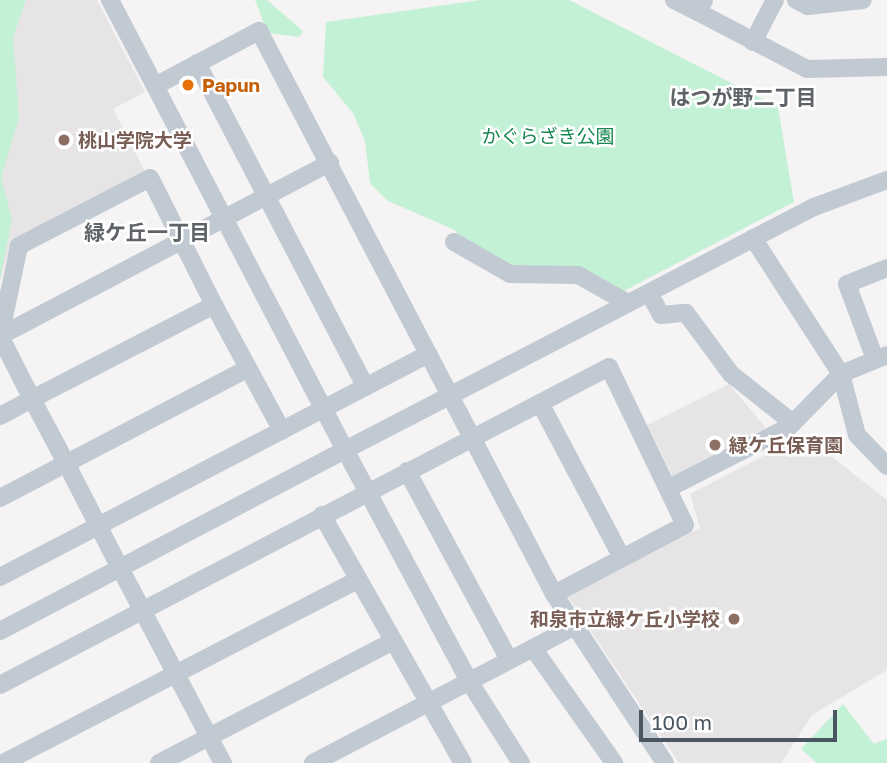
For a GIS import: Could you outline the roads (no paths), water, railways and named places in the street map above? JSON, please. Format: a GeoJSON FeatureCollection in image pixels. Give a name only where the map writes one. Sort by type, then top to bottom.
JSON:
{"type":"FeatureCollection","features":[{"type":"Feature","properties":{"kind":"street"},"geometry":{"type":"LineString","coordinates":[[110,0],[366,492],[469,681],[521,763]]}},
{"type":"Feature","properties":{"kind":"street"},"geometry":{"type":"LineString","coordinates":[[674,0],[701,6],[753,42],[820,72],[887,66]]}},
{"type":"Feature","properties":{"kind":"street"},"geometry":{"type":"LineString","coordinates":[[753,42],[775,0]]}},
{"type":"Feature","properties":{"kind":"street"},"geometry":{"type":"LineString","coordinates":[[796,0],[808,6],[863,0]]}},
{"type":"Feature","properties":{"kind":"street"},"geometry":{"type":"LineString","coordinates":[[155,86],[259,31],[554,594],[573,627],[666,763]]}},
{"type":"Feature","properties":{"kind":"street"},"geometry":{"type":"LineString","coordinates":[[197,63],[366,387]]}},
{"type":"Feature","properties":{"kind":"street"},"geometry":{"type":"LineString","coordinates":[[0,336],[330,163]]}},
{"type":"Feature","properties":{"kind":"street"},"geometry":{"type":"LineString","coordinates":[[223,763],[0,336],[19,246],[150,178],[247,369],[282,431]]}},
{"type":"Feature","properties":{"kind":"street"},"geometry":{"type":"LineString","coordinates":[[0,631],[753,238],[887,180]]}},
{"type":"Feature","properties":{"kind":"street"},"geometry":{"type":"LineString","coordinates":[[753,238],[841,374],[857,435],[885,461]]}},
{"type":"Feature","properties":{"kind":"street"},"geometry":{"type":"LineString","coordinates":[[454,242],[510,274],[578,275],[628,303]]}},
{"type":"Feature","properties":{"kind":"street"},"geometry":{"type":"LineString","coordinates":[[671,487],[793,423],[841,374],[881,357],[847,284],[887,268]]}},
{"type":"Feature","properties":{"kind":"street"},"geometry":{"type":"LineString","coordinates":[[649,293],[661,315],[686,313],[731,374],[793,423]]}},
{"type":"Feature","properties":{"kind":"street"},"geometry":{"type":"LineString","coordinates":[[0,416],[214,305]]}},
{"type":"Feature","properties":{"kind":"street"},"geometry":{"type":"LineString","coordinates":[[0,577],[429,354]]}},
{"type":"Feature","properties":{"kind":"street"},"geometry":{"type":"LineString","coordinates":[[0,685],[609,367],[671,487],[685,525],[554,594]]}},
{"type":"Feature","properties":{"kind":"street"},"geometry":{"type":"LineString","coordinates":[[0,498],[247,369]]}},
{"type":"Feature","properties":{"kind":"street"},"geometry":{"type":"LineString","coordinates":[[540,403],[622,558]]}},
{"type":"Feature","properties":{"kind":"street"},"geometry":{"type":"LineString","coordinates":[[407,471],[509,660]]}},
{"type":"Feature","properties":{"kind":"street"},"geometry":{"type":"LineString","coordinates":[[322,515],[391,642],[461,762]]}},
{"type":"Feature","properties":{"kind":"street"},"geometry":{"type":"LineString","coordinates":[[4,763],[357,580]]}},
{"type":"Feature","properties":{"kind":"street"},"geometry":{"type":"LineString","coordinates":[[313,763],[573,627]]}},
{"type":"Feature","properties":{"kind":"street"},"geometry":{"type":"LineString","coordinates":[[159,763],[391,642]]}},
{"type":"Feature","properties":{"kind":"street"},"geometry":{"type":"LineString","coordinates":[[533,648],[614,763]]}},
{"type":"Feature","properties":{"kind":"place","name":"Papun"},"geometry":{"type":"Point","coordinates":[188,85]}},
{"type":"Feature","properties":{"kind":"place","name":"桃山学院大学"},"geometry":{"type":"Point","coordinates":[64,140]}},
{"type":"Feature","properties":{"kind":"place","name":"緑ケ丘保育園"},"geometry":{"type":"Point","coordinates":[715,445]}},
{"type":"Feature","properties":{"kind":"place","name":"和泉市立緑ケ丘小学校"},"geometry":{"type":"Point","coordinates":[734,619]}},
{"type":"Feature","properties":{"kind":"district","name":"はつが野二丁目"},"geometry":{"type":"Point","coordinates":[743,97]}},
{"type":"Feature","properties":{"kind":"district","name":"緑ケ丘一丁目"},"geometry":{"type":"Point","coordinates":[147,232]}},
{"type":"Feature","properties":{"kind":"park label","name":"かぐらざき公園"},"geometry":{"type":"Point","coordinates":[548,136]}}]}
